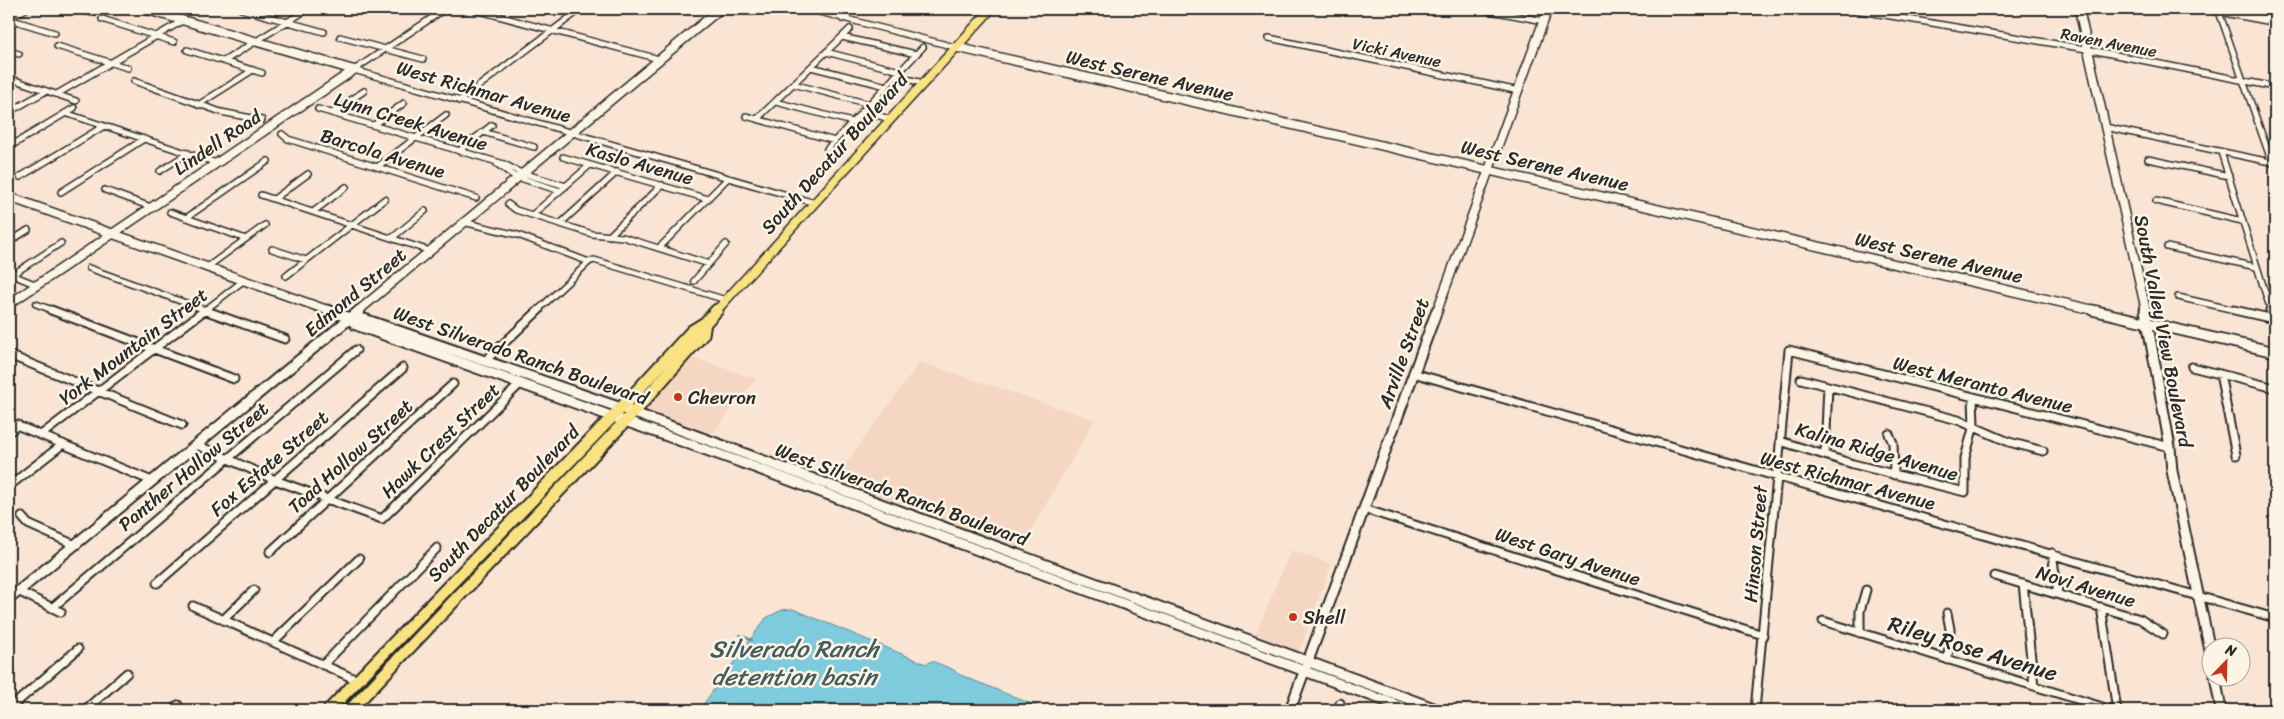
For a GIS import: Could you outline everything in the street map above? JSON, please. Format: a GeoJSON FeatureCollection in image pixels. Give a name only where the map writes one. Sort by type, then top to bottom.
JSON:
{"type":"FeatureCollection","features":[{"type":"Feature","properties":{"kind":"main road","name":"South Decatur Boulevard"},"geometry":{"type":"LineString","coordinates":[[328,710],[622,408],[692,331],[705,323],[990,9]]}},
{"type":"Feature","properties":{"kind":"main road","name":"South Valley View Boulevard"},"geometry":{"type":"LineString","coordinates":[[2078,9],[2148,322],[2170,447],[2172,471],[2207,636]]}},
{"type":"Feature","properties":{"kind":"main road"},"geometry":{"type":"LineString","coordinates":[[2216,9],[2275,21]]}},
{"type":"Feature","properties":{"kind":"main road","name":"South Decatur Boulevard"},"geometry":{"type":"LineString","coordinates":[[350,710],[630,416],[703,334],[705,323]]}},
{"type":"Feature","properties":{"kind":"main road"},"geometry":{"type":"LineString","coordinates":[[386,672],[413,633],[425,620],[424,612]]}},
{"type":"Feature","properties":{"kind":"street"},"geometry":{"type":"LineString","coordinates":[[9,18],[26,9]]}},
{"type":"Feature","properties":{"kind":"street"},"geometry":{"type":"LineString","coordinates":[[77,9],[92,13]]}},
{"type":"Feature","properties":{"kind":"street","name":"West Richmar Avenue"},"geometry":{"type":"LineString","coordinates":[[144,9],[815,203]]}},
{"type":"Feature","properties":{"kind":"street"},"geometry":{"type":"LineString","coordinates":[[240,9],[324,32]]}},
{"type":"Feature","properties":{"kind":"street"},"geometry":{"type":"LineString","coordinates":[[224,61],[308,9]]}},
{"type":"Feature","properties":{"kind":"street","name":"Lindell Road"},"geometry":{"type":"LineString","coordinates":[[9,304],[445,9]]}},
{"type":"Feature","properties":{"kind":"street"},"geometry":{"type":"LineString","coordinates":[[472,9],[659,59]]}},
{"type":"Feature","properties":{"kind":"street"},"geometry":{"type":"LineString","coordinates":[[459,101],[581,9]]}},
{"type":"Feature","properties":{"kind":"street","name":"Edmond Street"},"geometry":{"type":"LineString","coordinates":[[9,599],[196,446],[720,9]]}},
{"type":"Feature","properties":{"kind":"street","name":"West Serene Avenue"},"geometry":{"type":"LineString","coordinates":[[808,9],[956,47],[2275,352]]}},
{"type":"Feature","properties":{"kind":"street"},"geometry":{"type":"LineString","coordinates":[[842,19],[854,9]]}},
{"type":"Feature","properties":{"kind":"street"},"geometry":{"type":"LineString","coordinates":[[1480,9],[1544,21]]}},
{"type":"Feature","properties":{"kind":"street","name":"Arville Street"},"geometry":{"type":"LineString","coordinates":[[1290,710],[1412,373],[1520,91],[1548,9]]}},
{"type":"Feature","properties":{"kind":"street","name":"Raven Avenue"},"geometry":{"type":"LineString","coordinates":[[1849,9],[2086,49],[2275,87]]}},
{"type":"Feature","properties":{"kind":"street"},"geometry":{"type":"LineString","coordinates":[[2216,9],[2241,80],[2274,163]]}},
{"type":"Feature","properties":{"kind":"street"},"geometry":{"type":"LineString","coordinates":[[9,18],[55,33]]}},
{"type":"Feature","properties":{"kind":"street"},"geometry":{"type":"LineString","coordinates":[[102,19],[174,42]]}},
{"type":"Feature","properties":{"kind":"street"},"geometry":{"type":"LineString","coordinates":[[57,94],[184,20]]}},
{"type":"Feature","properties":{"kind":"street"},"geometry":{"type":"LineString","coordinates":[[757,119],[850,29]]}},
{"type":"Feature","properties":{"kind":"street"},"geometry":{"type":"LineString","coordinates":[[340,36],[423,59]]}},
{"type":"Feature","properties":{"kind":"street"},"geometry":{"type":"LineString","coordinates":[[842,37],[916,54]]}},
{"type":"Feature","properties":{"kind":"street","name":"Vicki Avenue"},"geometry":{"type":"LineString","coordinates":[[1269,38],[1520,91]]}},
{"type":"Feature","properties":{"kind":"street"},"geometry":{"type":"LineString","coordinates":[[57,46],[128,68]]}},
{"type":"Feature","properties":{"kind":"street"},"geometry":{"type":"LineString","coordinates":[[827,150],[923,47]]}},
{"type":"Feature","properties":{"kind":"street"},"geometry":{"type":"LineString","coordinates":[[187,50],[262,73]]}},
{"type":"Feature","properties":{"kind":"street"},"geometry":{"type":"LineString","coordinates":[[9,51],[19,54]]}},
{"type":"Feature","properties":{"kind":"street"},"geometry":{"type":"LineString","coordinates":[[826,52],[900,71]]}},
{"type":"Feature","properties":{"kind":"street"},"geometry":{"type":"LineString","coordinates":[[812,67],[886,86]]}},
{"type":"Feature","properties":{"kind":"street"},"geometry":{"type":"LineString","coordinates":[[198,105],[253,70]]}},
{"type":"Feature","properties":{"kind":"street"},"geometry":{"type":"LineString","coordinates":[[895,76],[923,83]]}},
{"type":"Feature","properties":{"kind":"street"},"geometry":{"type":"LineString","coordinates":[[9,79],[76,101]]}},
{"type":"Feature","properties":{"kind":"street"},"geometry":{"type":"LineString","coordinates":[[134,81],[198,105],[262,120]]}},
{"type":"Feature","properties":{"kind":"street"},"geometry":{"type":"LineString","coordinates":[[793,84],[869,104]]}},
{"type":"Feature","properties":{"kind":"street"},"geometry":{"type":"LineString","coordinates":[[9,112],[46,91]]}},
{"type":"Feature","properties":{"kind":"street"},"geometry":{"type":"LineString","coordinates":[[332,113],[364,91]]}},
{"type":"Feature","properties":{"kind":"street"},"geometry":{"type":"LineString","coordinates":[[776,102],[852,122]]}},
{"type":"Feature","properties":{"kind":"street"},"geometry":{"type":"LineString","coordinates":[[374,125],[404,103]]}},
{"type":"Feature","properties":{"kind":"street"},"geometry":{"type":"LineString","coordinates":[[9,147],[74,108]]}},
{"type":"Feature","properties":{"kind":"street","name":"Lynn Creek Avenue"},"geometry":{"type":"LineString","coordinates":[[318,109],[494,162],[560,191]]}},
{"type":"Feature","properties":{"kind":"street"},"geometry":{"type":"LineString","coordinates":[[862,112],[890,119]]}},
{"type":"Feature","properties":{"kind":"street"},"geometry":{"type":"LineString","coordinates":[[66,113],[217,162]]}},
{"type":"Feature","properties":{"kind":"street"},"geometry":{"type":"LineString","coordinates":[[377,167],[446,115]]}},
{"type":"Feature","properties":{"kind":"street"},"geometry":{"type":"LineString","coordinates":[[746,116],[835,141]]}},
{"type":"Feature","properties":{"kind":"street"},"geometry":{"type":"LineString","coordinates":[[459,151],[492,125]]}},
{"type":"Feature","properties":{"kind":"street"},"geometry":{"type":"LineString","coordinates":[[20,178],[104,126]]}},
{"type":"Feature","properties":{"kind":"street"},"geometry":{"type":"LineString","coordinates":[[2105,127],[2274,163]]}},
{"type":"Feature","properties":{"kind":"street"},"geometry":{"type":"LineString","coordinates":[[483,132],[534,147]]}},
{"type":"Feature","properties":{"kind":"street","name":"Barcola Avenue"},"geometry":{"type":"LineString","coordinates":[[282,134],[288,139],[476,198]]}},
{"type":"Feature","properties":{"kind":"street"},"geometry":{"type":"LineString","coordinates":[[62,192],[144,139]]}},
{"type":"Feature","properties":{"kind":"street"},"geometry":{"type":"LineString","coordinates":[[2221,152],[2274,319]]}},
{"type":"Feature","properties":{"kind":"street"},"geometry":{"type":"LineString","coordinates":[[160,171],[188,153]]}},
{"type":"Feature","properties":{"kind":"street","name":"Kaslo Avenue"},"geometry":{"type":"LineString","coordinates":[[563,157],[708,199]]}},
{"type":"Feature","properties":{"kind":"street"},"geometry":{"type":"LineString","coordinates":[[2148,159],[2229,176]]}},
{"type":"Feature","properties":{"kind":"street"},"geometry":{"type":"LineString","coordinates":[[186,218],[268,161]]}},
{"type":"Feature","properties":{"kind":"street"},"geometry":{"type":"LineString","coordinates":[[532,215],[590,165]]}},
{"type":"Feature","properties":{"kind":"street"},"geometry":{"type":"LineString","coordinates":[[560,224],[617,172]]}},
{"type":"Feature","properties":{"kind":"street"},"geometry":{"type":"LineString","coordinates":[[274,199],[308,174]]}},
{"type":"Feature","properties":{"kind":"street","name":"Lynn Creek Avenue"},"geometry":{"type":"LineString","coordinates":[[520,175],[566,186]]}},
{"type":"Feature","properties":{"kind":"street"},"geometry":{"type":"LineString","coordinates":[[659,248],[728,178]]}},
{"type":"Feature","properties":{"kind":"street"},"geometry":{"type":"LineString","coordinates":[[609,236],[662,185]]}},
{"type":"Feature","properties":{"kind":"street"},"geometry":{"type":"LineString","coordinates":[[313,212],[346,186]]}},
{"type":"Feature","properties":{"kind":"street"},"geometry":{"type":"LineString","coordinates":[[105,190],[151,207]]}},
{"type":"Feature","properties":{"kind":"street"},"geometry":{"type":"LineString","coordinates":[[261,195],[430,250]]}},
{"type":"Feature","properties":{"kind":"street","name":"West Silverado Ranch Boulevard"},"geometry":{"type":"LineString","coordinates":[[9,197],[350,318],[364,319],[622,408],[630,416]]}},
{"type":"Feature","properties":{"kind":"street"},"geometry":{"type":"LineString","coordinates":[[286,276],[385,199]]}},
{"type":"Feature","properties":{"kind":"street"},"geometry":{"type":"LineString","coordinates":[[2156,201],[2242,221]]}},
{"type":"Feature","properties":{"kind":"street"},"geometry":{"type":"LineString","coordinates":[[508,204],[516,210],[592,234],[623,237],[710,264]]}},
{"type":"Feature","properties":{"kind":"street"},"geometry":{"type":"LineString","coordinates":[[392,238],[425,211]]}},
{"type":"Feature","properties":{"kind":"street"},"geometry":{"type":"LineString","coordinates":[[170,212],[246,239]]}},
{"type":"Feature","properties":{"kind":"street"},"geometry":{"type":"LineString","coordinates":[[463,222],[518,236],[592,261],[726,300]]}},
{"type":"Feature","properties":{"kind":"street"},"geometry":{"type":"LineString","coordinates":[[206,268],[265,225]]}},
{"type":"Feature","properties":{"kind":"street"},"geometry":{"type":"LineString","coordinates":[[9,242],[28,230]]}},
{"type":"Feature","properties":{"kind":"street"},"geometry":{"type":"LineString","coordinates":[[11,274],[61,242]]}},
{"type":"Feature","properties":{"kind":"street"},"geometry":{"type":"LineString","coordinates":[[694,281],[726,244]]}},
{"type":"Feature","properties":{"kind":"street"},"geometry":{"type":"LineString","coordinates":[[2167,247],[2256,267]]}},
{"type":"Feature","properties":{"kind":"street"},"geometry":{"type":"LineString","coordinates":[[272,249],[306,260]]}},
{"type":"Feature","properties":{"kind":"street"},"geometry":{"type":"LineString","coordinates":[[485,361],[592,261]]}},
{"type":"Feature","properties":{"kind":"street"},"geometry":{"type":"LineString","coordinates":[[89,268],[285,339]]}},
{"type":"Feature","properties":{"kind":"street"},"geometry":{"type":"LineString","coordinates":[[11,274],[37,285]]}},
{"type":"Feature","properties":{"kind":"street","name":"York Mountain Street"},"geometry":{"type":"LineString","coordinates":[[41,435],[243,281]]}},
{"type":"Feature","properties":{"kind":"street"},"geometry":{"type":"LineString","coordinates":[[2178,297],[2274,319]]}},
{"type":"Feature","properties":{"kind":"street"},"geometry":{"type":"LineString","coordinates":[[36,304],[234,378]]}},
{"type":"Feature","properties":{"kind":"street","name":"West Silverado Ranch Boulevard"},"geometry":{"type":"LineString","coordinates":[[350,318],[356,325],[521,384],[613,416],[630,416],[1306,668],[1410,710]]}},
{"type":"Feature","properties":{"kind":"street","name":"Panther Hollow Street"},"geometry":{"type":"LineString","coordinates":[[52,608],[356,350]]}},
{"type":"Feature","properties":{"kind":"street","name":"West Meranto Avenue"},"geometry":{"type":"LineString","coordinates":[[1789,350],[2170,447]]}},
{"type":"Feature","properties":{"kind":"street","name":"Hinson Street"},"geometry":{"type":"LineString","coordinates":[[1755,710],[1789,350]]}},
{"type":"Feature","properties":{"kind":"street"},"geometry":{"type":"LineString","coordinates":[[9,355],[182,425]]}},
{"type":"Feature","properties":{"kind":"street"},"geometry":{"type":"LineString","coordinates":[[2192,366],[2275,388]]}},
{"type":"Feature","properties":{"kind":"street","name":"Fox Estate Street"},"geometry":{"type":"LineString","coordinates":[[157,583],[403,368]]}},
{"type":"Feature","properties":{"kind":"street","name":"West Richmar Avenue"},"geometry":{"type":"LineString","coordinates":[[1412,373],[1777,478],[2199,594],[2275,618]]}},
{"type":"Feature","properties":{"kind":"street"},"geometry":{"type":"LineString","coordinates":[[2220,374],[2236,455]]}},
{"type":"Feature","properties":{"kind":"street"},"geometry":{"type":"LineString","coordinates":[[1801,379],[1974,425],[2009,442],[2043,451]]}},
{"type":"Feature","properties":{"kind":"street","name":"Toad Hollow Street"},"geometry":{"type":"LineString","coordinates":[[270,552],[453,384]]}},
{"type":"Feature","properties":{"kind":"street","name":"Hawk Crest Street"},"geometry":{"type":"LineString","coordinates":[[328,497],[382,519],[521,384]]}},
{"type":"Feature","properties":{"kind":"street"},"geometry":{"type":"LineString","coordinates":[[1825,454],[1828,386]]}},
{"type":"Feature","properties":{"kind":"street"},"geometry":{"type":"LineString","coordinates":[[1973,398],[1974,425]]}},
{"type":"Feature","properties":{"kind":"street"},"geometry":{"type":"LineString","coordinates":[[9,422],[152,481]]}},
{"type":"Feature","properties":{"kind":"street"},"geometry":{"type":"LineString","coordinates":[[9,432],[18,425]]}},
{"type":"Feature","properties":{"kind":"street","name":"Kalina Ridge Avenue"},"geometry":{"type":"LineString","coordinates":[[1780,441],[1894,475],[1965,492],[1965,458],[1974,425]]}},
{"type":"Feature","properties":{"kind":"street"},"geometry":{"type":"LineString","coordinates":[[1888,434],[1894,443],[1894,475]]}},
{"type":"Feature","properties":{"kind":"street"},"geometry":{"type":"LineString","coordinates":[[9,486],[63,444]]}},
{"type":"Feature","properties":{"kind":"street"},"geometry":{"type":"LineString","coordinates":[[196,446],[275,480],[328,497]]}},
{"type":"Feature","properties":{"kind":"street","name":"West Gary Avenue"},"geometry":{"type":"LineString","coordinates":[[1364,509],[1763,635]]}},
{"type":"Feature","properties":{"kind":"street"},"geometry":{"type":"LineString","coordinates":[[22,517],[28,524],[75,545]]}},
{"type":"Feature","properties":{"kind":"street"},"geometry":{"type":"LineString","coordinates":[[323,665],[437,548]]}},
{"type":"Feature","properties":{"kind":"street"},"geometry":{"type":"LineString","coordinates":[[2052,553],[2058,594]]}},
{"type":"Feature","properties":{"kind":"street"},"geometry":{"type":"LineString","coordinates":[[273,642],[359,559]]}},
{"type":"Feature","properties":{"kind":"street","name":"Novi Avenue"},"geometry":{"type":"LineString","coordinates":[[1995,576],[2140,619],[2163,634]]}},
{"type":"Feature","properties":{"kind":"street"},"geometry":{"type":"LineString","coordinates":[[2023,584],[2034,686]]}},
{"type":"Feature","properties":{"kind":"street"},"geometry":{"type":"LineString","coordinates":[[222,620],[254,590]]}},
{"type":"Feature","properties":{"kind":"street"},"geometry":{"type":"LineString","coordinates":[[1860,633],[1859,617],[1861,602],[1866,590]]}},
{"type":"Feature","properties":{"kind":"street"},"geometry":{"type":"LineString","coordinates":[[18,591],[61,612]]}},
{"type":"Feature","properties":{"kind":"street"},"geometry":{"type":"LineString","coordinates":[[193,606],[358,680]]}},
{"type":"Feature","properties":{"kind":"street"},"geometry":{"type":"LineString","coordinates":[[2101,607],[2117,710]]}},
{"type":"Feature","properties":{"kind":"street"},"geometry":{"type":"LineString","coordinates":[[1947,614],[1950,629],[1948,660]]}},
{"type":"Feature","properties":{"kind":"street","name":"Riley Rose Avenue"},"geometry":{"type":"LineString","coordinates":[[1824,621],[2112,710]]}},
{"type":"Feature","properties":{"kind":"street"},"geometry":{"type":"LineString","coordinates":[[9,709],[78,649]]}},
{"type":"Feature","properties":{"kind":"street","name":"West Silverado Ranch Boulevard"},"geometry":{"type":"LineString","coordinates":[[1306,668],[1439,710]]}},
{"type":"Feature","properties":{"kind":"street"},"geometry":{"type":"LineString","coordinates":[[85,710],[127,673]]}},
{"type":"Feature","properties":{"kind":"street"},"geometry":{"type":"LineString","coordinates":[[2217,686],[2221,710]]}},
{"type":"Feature","properties":{"kind":"shaded area"},"geometry":{"type":"Polygon","coordinates":[[[691,357],[756,379],[712,434],[646,409],[691,357]]]}},
{"type":"Feature","properties":{"kind":"shaded area"},"geometry":{"type":"Polygon","coordinates":[[[920,362],[1095,420],[1019,550],[834,480],[920,362]]]}},
{"type":"Feature","properties":{"kind":"shaded area"},"geometry":{"type":"Polygon","coordinates":[[[1291,550],[1332,564],[1299,651],[1255,636],[1291,550]]]}},
{"type":"Feature","properties":{"kind":"water","name":"Silverado Ranch detention basin"},"geometry":{"type":"Polygon","coordinates":[[[793,609],[926,664],[932,661],[954,670],[958,674],[1046,710],[699,710],[766,618],[782,610],[793,609]]]}},
{"type":"Feature","properties":{"kind":"waterway"},"geometry":{"type":"LineString","coordinates":[[740,635],[752,640]]}},
{"type":"Feature","properties":{"kind":"place","name":"Chevron"},"geometry":{"type":"Point","coordinates":[678,397]}},
{"type":"Feature","properties":{"kind":"place","name":"Shell"},"geometry":{"type":"Point","coordinates":[1293,617]}}]}
